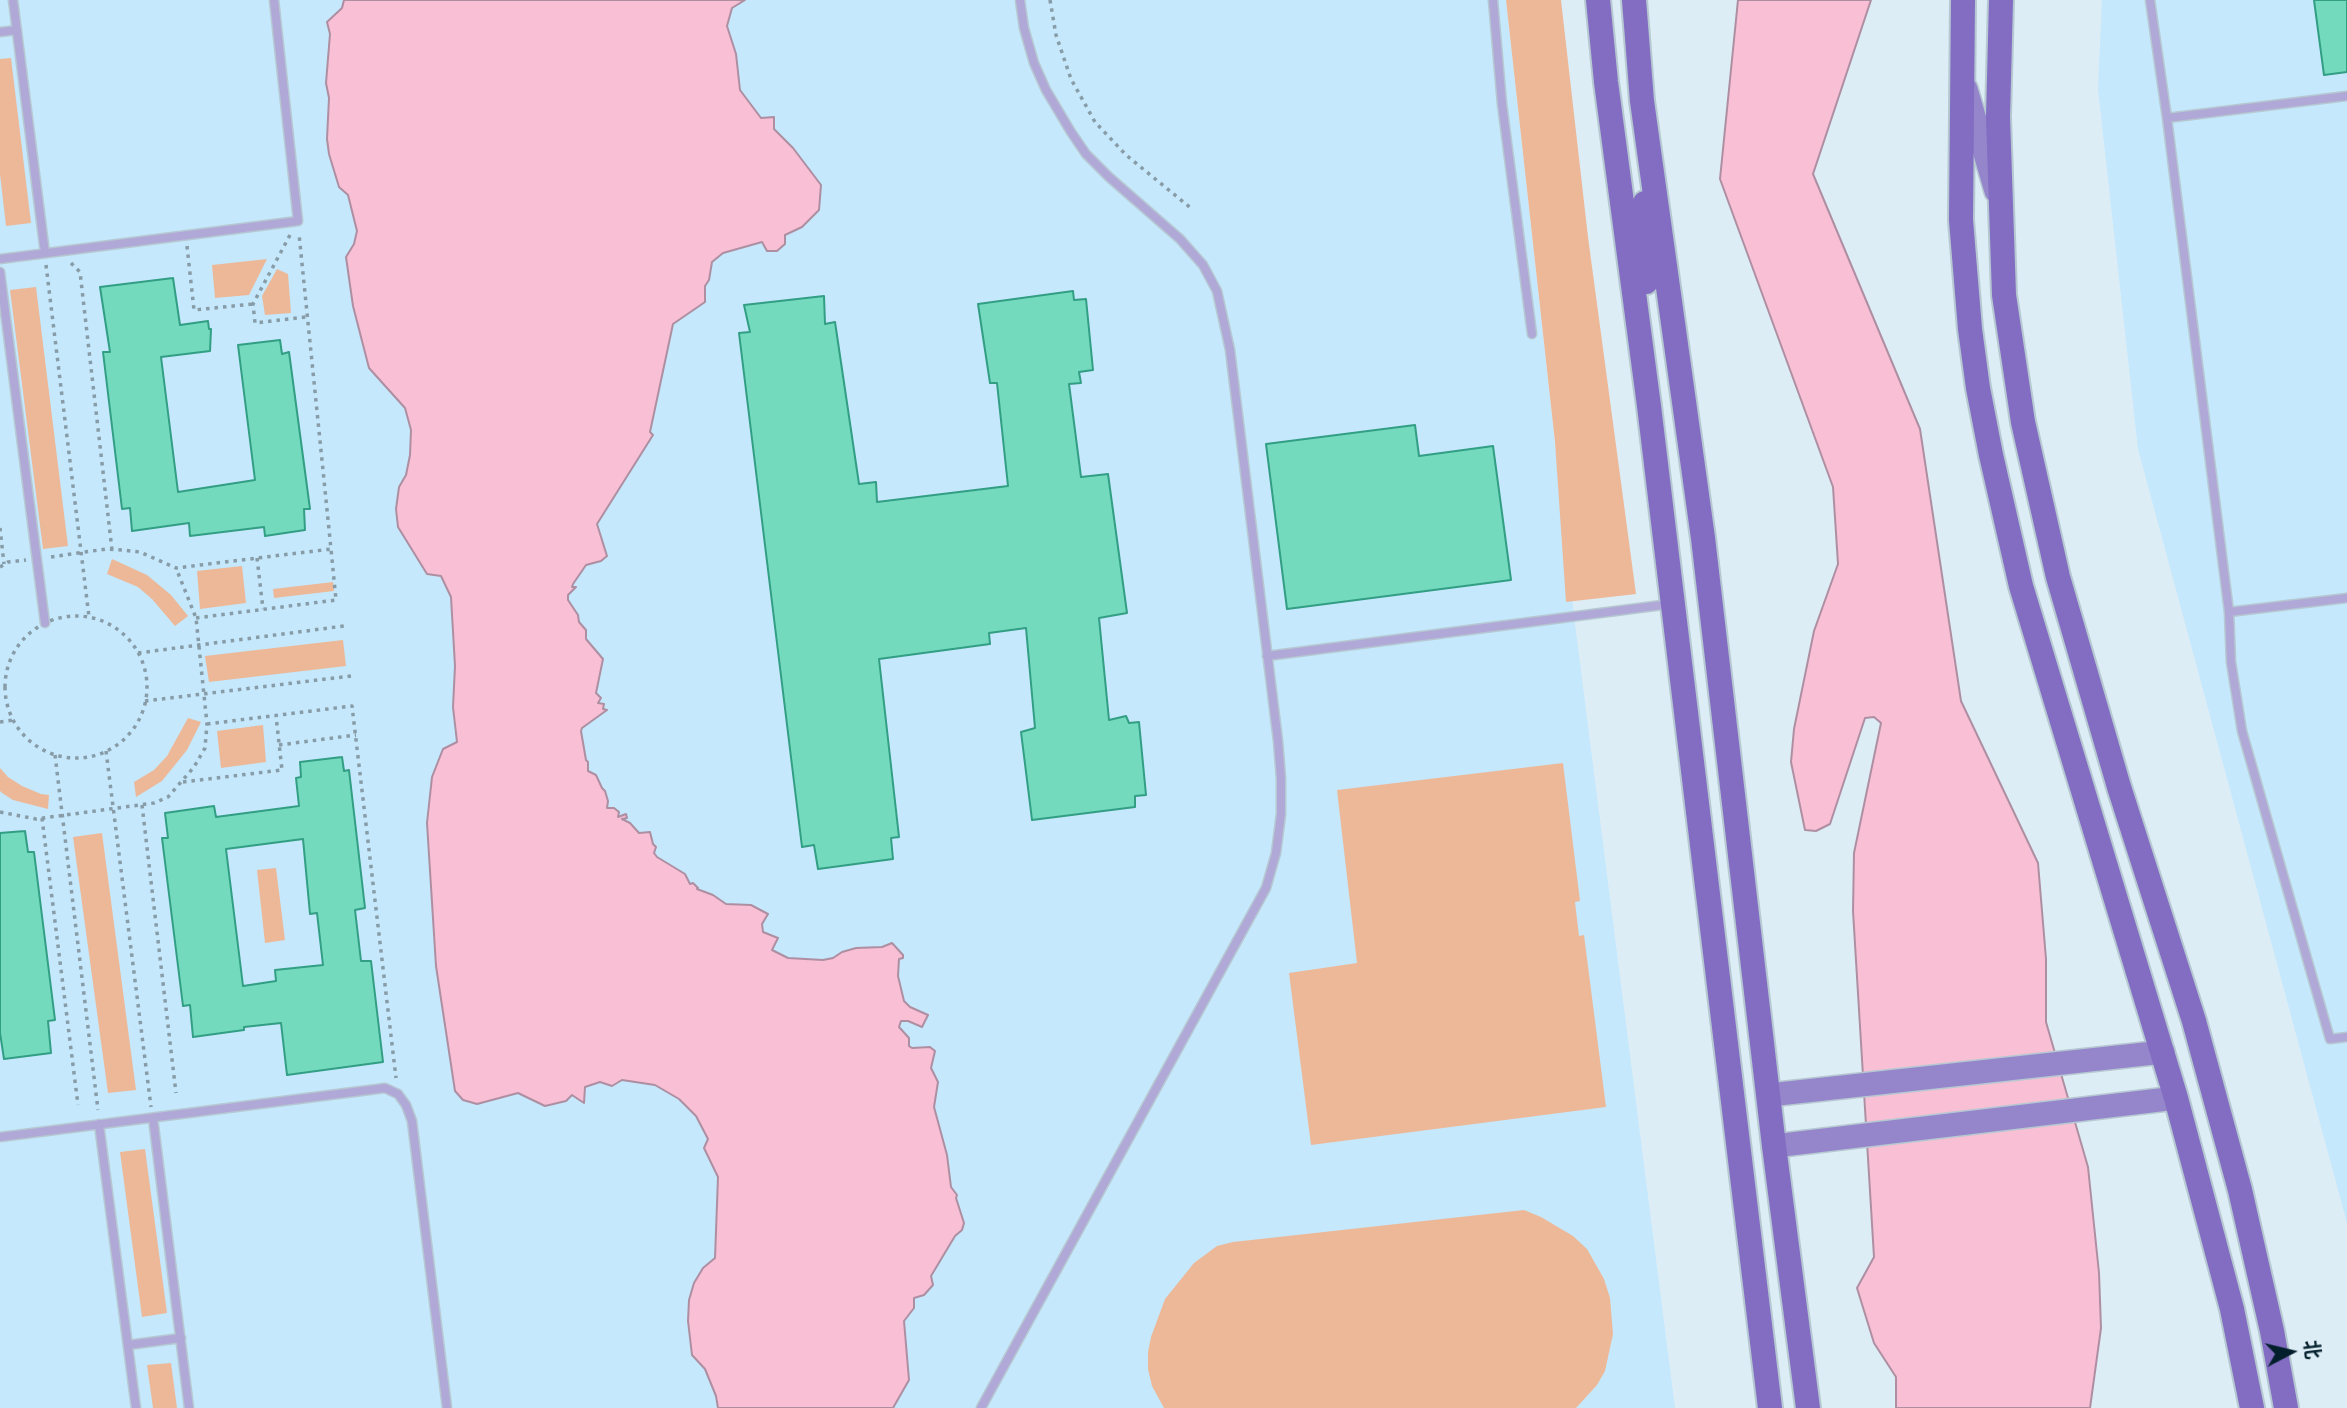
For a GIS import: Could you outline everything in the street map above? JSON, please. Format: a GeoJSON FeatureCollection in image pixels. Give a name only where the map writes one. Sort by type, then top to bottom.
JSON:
{"type":"FeatureCollection","features":[{"type":"Feature","properties":{"kind":"main road"},"geometry":{"type":"LineString","coordinates":[[1598,0],[1770,1408]]}},
{"type":"Feature","properties":{"kind":"main road"},"geometry":{"type":"LineString","coordinates":[[1634,0],[1642,101],[1649,405]]}},
{"type":"Feature","properties":{"kind":"main road"},"geometry":{"type":"LineString","coordinates":[[1963,0],[1961,220],[1970,329],[1991,455],[2021,586],[2176,1098],[2232,1309],[2252,1408]]}},
{"type":"Feature","properties":{"kind":"main road"},"geometry":{"type":"LineString","coordinates":[[2001,0],[1998,117],[2004,295],[2023,422],[2058,577],[2119,787],[2194,1021],[2239,1190],[2272,1331],[2286,1408]]}},
{"type":"Feature","properties":{"kind":"main road"},"geometry":{"type":"LineString","coordinates":[[1961,73],[2001,207]]}},
{"type":"Feature","properties":{"kind":"main road"},"geometry":{"type":"LineString","coordinates":[[1642,101],[1703,538],[1774,1146],[1808,1408]]}},
{"type":"Feature","properties":{"kind":"main road"},"geometry":{"type":"LineString","coordinates":[[1769,1096],[2163,1052]]}},
{"type":"Feature","properties":{"kind":"main road"},"geometry":{"type":"LineString","coordinates":[[1774,1146],[2176,1098]]}},
{"type":"Feature","properties":{"kind":"lane"},"geometry":{"type":"LineString","coordinates":[[13,0],[45,253]]}},
{"type":"Feature","properties":{"kind":"lane"},"geometry":{"type":"LineString","coordinates":[[0,259],[298,221],[274,0]]}},
{"type":"Feature","properties":{"kind":"lane"},"geometry":{"type":"LineString","coordinates":[[981,1408],[1266,888],[1276,853],[1281,778],[1230,351],[1217,291],[1203,265],[1180,239],[1109,177],[1086,154],[1071,132],[1046,90],[1034,63],[1024,28],[1020,0]]}},
{"type":"Feature","properties":{"kind":"lane"},"geometry":{"type":"LineString","coordinates":[[1493,0],[1502,104],[1532,334]]}},
{"type":"Feature","properties":{"kind":"lane"},"geometry":{"type":"LineString","coordinates":[[2150,0],[2229,612],[2231,662],[2242,731],[2330,1039],[2347,1037]]}},
{"type":"Feature","properties":{"kind":"lane"},"geometry":{"type":"LineString","coordinates":[[0,32],[17,30]]}},
{"type":"Feature","properties":{"kind":"lane"},"geometry":{"type":"LineString","coordinates":[[2167,118],[2347,96]]}},
{"type":"Feature","properties":{"kind":"lane"},"geometry":{"type":"LineString","coordinates":[[0,272],[45,624]]}},
{"type":"Feature","properties":{"kind":"lane"},"geometry":{"type":"LineString","coordinates":[[2229,612],[2347,598]]}},
{"type":"Feature","properties":{"kind":"lane"},"geometry":{"type":"LineString","coordinates":[[1267,656],[1673,603]]}},
{"type":"Feature","properties":{"kind":"lane"},"geometry":{"type":"LineString","coordinates":[[0,1137],[385,1088],[398,1094],[412,1121],[447,1408]]}},
{"type":"Feature","properties":{"kind":"lane"},"geometry":{"type":"LineString","coordinates":[[153,1118],[189,1408]]}},
{"type":"Feature","properties":{"kind":"lane"},"geometry":{"type":"LineString","coordinates":[[99,1125],[136,1408]]}},
{"type":"Feature","properties":{"kind":"lane"},"geometry":{"type":"LineString","coordinates":[[128,1345],[181,1338]]}},
{"type":"Feature","properties":{"kind":"path"},"geometry":{"type":"LineString","coordinates":[[1050,0],[1056,35],[1071,79],[1095,122],[1126,155],[1192,209]]}},
{"type":"Feature","properties":{"kind":"path"},"geometry":{"type":"LineString","coordinates":[[298,221],[253,304],[255,323],[306,317]]}},
{"type":"Feature","properties":{"kind":"path"},"geometry":{"type":"LineString","coordinates":[[196,618],[337,600],[298,221]]}},
{"type":"Feature","properties":{"kind":"path"},"geometry":{"type":"LineString","coordinates":[[186,235],[194,310],[253,304]]}},
{"type":"Feature","properties":{"kind":"path"},"geometry":{"type":"LineString","coordinates":[[70,250],[71,263],[80,272],[112,550]]}},
{"type":"Feature","properties":{"kind":"path"},"geometry":{"type":"LineString","coordinates":[[45,253],[89,617]]}},
{"type":"Feature","properties":{"kind":"path"},"geometry":{"type":"LineString","coordinates":[[0,528],[2,566],[112,550],[140,552],[176,568],[331,549]]}},
{"type":"Feature","properties":{"kind":"path"},"geometry":{"type":"LineString","coordinates":[[257,558],[263,609]]}},
{"type":"Feature","properties":{"kind":"path"},"geometry":{"type":"LineString","coordinates":[[0,812],[42,818],[142,805],[168,797],[183,782],[205,748],[207,724],[196,618],[176,568]]}},
{"type":"Feature","properties":{"kind":"path"},"geometry":{"type":"LineString","coordinates":[[69,616],[89,617],[118,630],[138,653],[146,677],[145,701],[135,726],[124,739],[106,751],[79,758],[55,755],[31,742],[13,720],[7,701],[7,671],[19,645],[29,634],[45,624],[69,616]]}},
{"type":"Feature","properties":{"kind":"path"},"geometry":{"type":"LineString","coordinates":[[138,653],[344,626]]}},
{"type":"Feature","properties":{"kind":"path"},"geometry":{"type":"LineString","coordinates":[[0,672],[7,671]]}},
{"type":"Feature","properties":{"kind":"path"},"geometry":{"type":"LineString","coordinates":[[145,701],[351,676]]}},
{"type":"Feature","properties":{"kind":"path"},"geometry":{"type":"LineString","coordinates":[[207,724],[352,706],[398,1094]]}},
{"type":"Feature","properties":{"kind":"path"},"geometry":{"type":"LineString","coordinates":[[183,782],[282,770],[276,716]]}},
{"type":"Feature","properties":{"kind":"path"},"geometry":{"type":"LineString","coordinates":[[0,722],[13,720]]}},
{"type":"Feature","properties":{"kind":"path"},"geometry":{"type":"LineString","coordinates":[[279,745],[356,735]]}},
{"type":"Feature","properties":{"kind":"path"},"geometry":{"type":"LineString","coordinates":[[106,751],[153,1118]]}},
{"type":"Feature","properties":{"kind":"path"},"geometry":{"type":"LineString","coordinates":[[55,755],[99,1125]]}},
{"type":"Feature","properties":{"kind":"path"},"geometry":{"type":"LineString","coordinates":[[142,805],[176,1093]]}},
{"type":"Feature","properties":{"kind":"path"},"geometry":{"type":"LineString","coordinates":[[42,818],[78,1105]]}},
{"type":"Feature","properties":{"kind":"shaded area"},"geometry":{"type":"Polygon","coordinates":[[[0,0],[1506,0],[1574,616],[1675,1408],[0,1408],[0,0]]]}},
{"type":"Feature","properties":{"kind":"shaded area"},"geometry":{"type":"Polygon","coordinates":[[[344,0],[745,0],[732,8],[727,26],[736,54],[740,90],[761,118],[774,117],[774,129],[793,148],[821,185],[819,210],[802,227],[785,235],[785,244],[777,251],[767,251],[762,242],[723,253],[712,262],[709,280],[705,286],[705,302],[673,324],[650,432],[653,435],[597,524],[607,556],[601,561],[586,565],[573,584],[572,587],[576,587],[568,595],[568,600],[586,630],[586,639],[603,659],[596,693],[601,698],[598,703],[604,704],[603,709],[607,710],[581,731],[588,771],[596,775],[605,791],[607,808],[614,808],[619,812],[618,817],[626,814],[627,818],[622,819],[639,833],[650,832],[657,857],[685,874],[690,884],[693,883],[697,889],[726,904],[751,905],[768,914],[762,924],[763,932],[778,938],[772,950],[788,958],[823,960],[856,948],[882,947],[892,943],[903,955],[903,958],[899,959],[898,976],[904,1001],[910,1007],[928,1015],[922,1027],[901,1021],[899,1027],[909,1038],[909,1046],[912,1048],[930,1047],[935,1051],[931,1068],[938,1082],[934,1107],[947,1155],[951,1187],[957,1195],[964,1223],[931,1276],[933,1285],[924,1295],[914,1298],[914,1308],[904,1321],[909,1380],[893,1408],[718,1408],[705,1369],[692,1355],[688,1321],[689,1300],[694,1283],[703,1268],[715,1258],[718,1177],[704,1148],[708,1139],[696,1116],[679,1099],[655,1085],[622,1080],[612,1086],[600,1082],[585,1087],[584,1103],[572,1095],[566,1101],[545,1106],[518,1093],[477,1104],[463,1100],[455,1091],[436,966],[427,823],[432,777],[443,749],[457,742],[453,707],[455,666],[451,597],[441,576],[427,574],[398,527],[396,509],[399,487],[406,475],[410,455],[411,430],[405,408],[369,368],[353,306],[346,257],[354,244],[357,231],[348,195],[339,187],[327,139],[329,98],[326,83],[330,34],[327,22],[342,8],[344,0]]]}},
{"type":"Feature","properties":{"kind":"shaded area"},"geometry":{"type":"Polygon","coordinates":[[[1506,0],[1561,0],[1588,237],[1636,594],[1566,602],[1555,442],[1506,0]]]}},
{"type":"Feature","properties":{"kind":"shaded area"},"geometry":{"type":"Polygon","coordinates":[[[1738,0],[1871,0],[1813,174],[1920,429],[1961,701],[2038,863],[2046,959],[2046,1022],[2088,1167],[2099,1273],[2101,1328],[2090,1408],[1896,1408],[1896,1377],[1874,1343],[1857,1288],[1874,1257],[1853,911],[1854,853],[1881,723],[1874,717],[1865,718],[1830,824],[1816,831],[1805,830],[1791,762],[1794,729],[1814,631],[1838,564],[1833,487],[1720,179],[1738,0]]]}},
{"type":"Feature","properties":{"kind":"shaded area"},"geometry":{"type":"Polygon","coordinates":[[[2102,0],[2347,0],[2347,1223],[2138,449],[2098,89],[2102,0]]]}},
{"type":"Feature","properties":{"kind":"shaded area"},"geometry":{"type":"Polygon","coordinates":[[[11,58],[31,223],[6,226],[0,174],[0,59],[11,58]]]}},
{"type":"Feature","properties":{"kind":"shaded area"},"geometry":{"type":"Polygon","coordinates":[[[267,259],[249,295],[215,298],[212,265],[267,259]]]}},
{"type":"Feature","properties":{"kind":"shaded area"},"geometry":{"type":"Polygon","coordinates":[[[277,269],[288,274],[291,313],[265,315],[262,296],[277,269]]]}},
{"type":"Feature","properties":{"kind":"shaded area"},"geometry":{"type":"Polygon","coordinates":[[[36,287],[68,546],[43,549],[10,290],[36,287]]]}},
{"type":"Feature","properties":{"kind":"shaded area"},"geometry":{"type":"Polygon","coordinates":[[[112,559],[147,575],[171,595],[188,616],[175,626],[138,587],[107,574],[112,559]]]}},
{"type":"Feature","properties":{"kind":"shaded area"},"geometry":{"type":"Polygon","coordinates":[[[242,566],[246,603],[200,609],[197,571],[242,566]]]}},
{"type":"Feature","properties":{"kind":"shaded area"},"geometry":{"type":"Polygon","coordinates":[[[333,582],[334,591],[274,598],[273,589],[333,582]]]}},
{"type":"Feature","properties":{"kind":"shaded area"},"geometry":{"type":"Polygon","coordinates":[[[343,640],[346,666],[209,682],[205,656],[343,640]]]}},
{"type":"Feature","properties":{"kind":"shaded area"},"geometry":{"type":"Polygon","coordinates":[[[188,718],[201,722],[187,750],[162,781],[136,797],[134,782],[154,770],[167,756],[188,718]]]}},
{"type":"Feature","properties":{"kind":"shaded area"},"geometry":{"type":"Polygon","coordinates":[[[263,725],[266,762],[221,768],[217,731],[263,725]]]}},
{"type":"Feature","properties":{"kind":"shaded area"},"geometry":{"type":"Polygon","coordinates":[[[1563,763],[1580,901],[1575,902],[1579,936],[1584,935],[1606,1107],[1311,1145],[1289,973],[1357,963],[1337,790],[1563,763]]]}},
{"type":"Feature","properties":{"kind":"shaded area"},"geometry":{"type":"Polygon","coordinates":[[[0,768],[22,786],[49,795],[48,809],[13,800],[2,793],[0,768]]]}},
{"type":"Feature","properties":{"kind":"shaded area"},"geometry":{"type":"Polygon","coordinates":[[[102,833],[136,1090],[108,1093],[73,837],[102,833]]]}},
{"type":"Feature","properties":{"kind":"shaded area"},"geometry":{"type":"Polygon","coordinates":[[[276,868],[285,940],[265,943],[257,870],[276,868]]]}},
{"type":"Feature","properties":{"kind":"shaded area"},"geometry":{"type":"Polygon","coordinates":[[[145,1149],[167,1313],[142,1317],[120,1152],[145,1149]]]}},
{"type":"Feature","properties":{"kind":"shaded area"},"geometry":{"type":"Polygon","coordinates":[[[1524,1210],[1573,1236],[1587,1249],[1604,1279],[1610,1298],[1613,1334],[1605,1371],[1597,1385],[1576,1408],[1164,1408],[1152,1386],[1148,1352],[1165,1299],[1194,1263],[1217,1246],[1233,1242],[1524,1210]]]}},
{"type":"Feature","properties":{"kind":"shaded area"},"geometry":{"type":"Polygon","coordinates":[[[171,1363],[177,1408],[153,1408],[147,1365],[171,1363]]]}},
{"type":"Feature","properties":{"kind":"building"},"geometry":{"type":"Polygon","coordinates":[[[2314,0],[2347,0],[2347,72],[2324,75],[2314,0]]]}},
{"type":"Feature","properties":{"kind":"building"},"geometry":{"type":"Polygon","coordinates":[[[173,278],[180,325],[208,321],[211,329],[210,351],[161,357],[178,492],[255,480],[238,345],[280,340],[282,354],[289,352],[310,509],[304,509],[305,530],[265,536],[264,527],[190,536],[189,523],[132,531],[130,508],[122,509],[103,352],[110,352],[100,287],[173,278]]]}},
{"type":"Feature","properties":{"kind":"building"},"geometry":{"type":"Polygon","coordinates":[[[1073,291],[1074,300],[1086,299],[1093,370],[1079,372],[1081,383],[1069,384],[1081,477],[1108,474],[1127,613],[1099,618],[1109,720],[1126,716],[1129,723],[1139,722],[1146,795],[1135,796],[1135,807],[1032,820],[1021,732],[1035,728],[1026,628],[989,633],[990,644],[879,659],[899,837],[891,838],[893,859],[818,869],[814,845],[802,847],[739,333],[750,332],[744,305],[824,296],[825,324],[835,322],[859,484],[876,482],[877,502],[1008,486],[997,383],[990,383],[978,304],[1073,291]]]}},
{"type":"Feature","properties":{"kind":"building"},"geometry":{"type":"Polygon","coordinates":[[[1415,425],[1419,456],[1493,446],[1511,580],[1287,609],[1266,444],[1415,425]]]}},
{"type":"Feature","properties":{"kind":"building"},"geometry":{"type":"Polygon","coordinates":[[[342,757],[344,771],[349,770],[365,908],[355,910],[361,961],[371,961],[383,1062],[287,1075],[281,1023],[193,1037],[190,1005],[183,1006],[162,838],[168,838],[165,813],[214,806],[216,817],[299,806],[296,778],[301,777],[300,762],[342,757]],[[303,839],[226,849],[243,986],[276,981],[275,970],[323,965],[317,913],[310,914],[303,839]]]}},
{"type":"Feature","properties":{"kind":"building"},"geometry":{"type":"Polygon","coordinates":[[[25,831],[28,852],[34,852],[55,1020],[48,1021],[51,1053],[4,1059],[0,1033],[0,833],[25,831]]]}}]}
